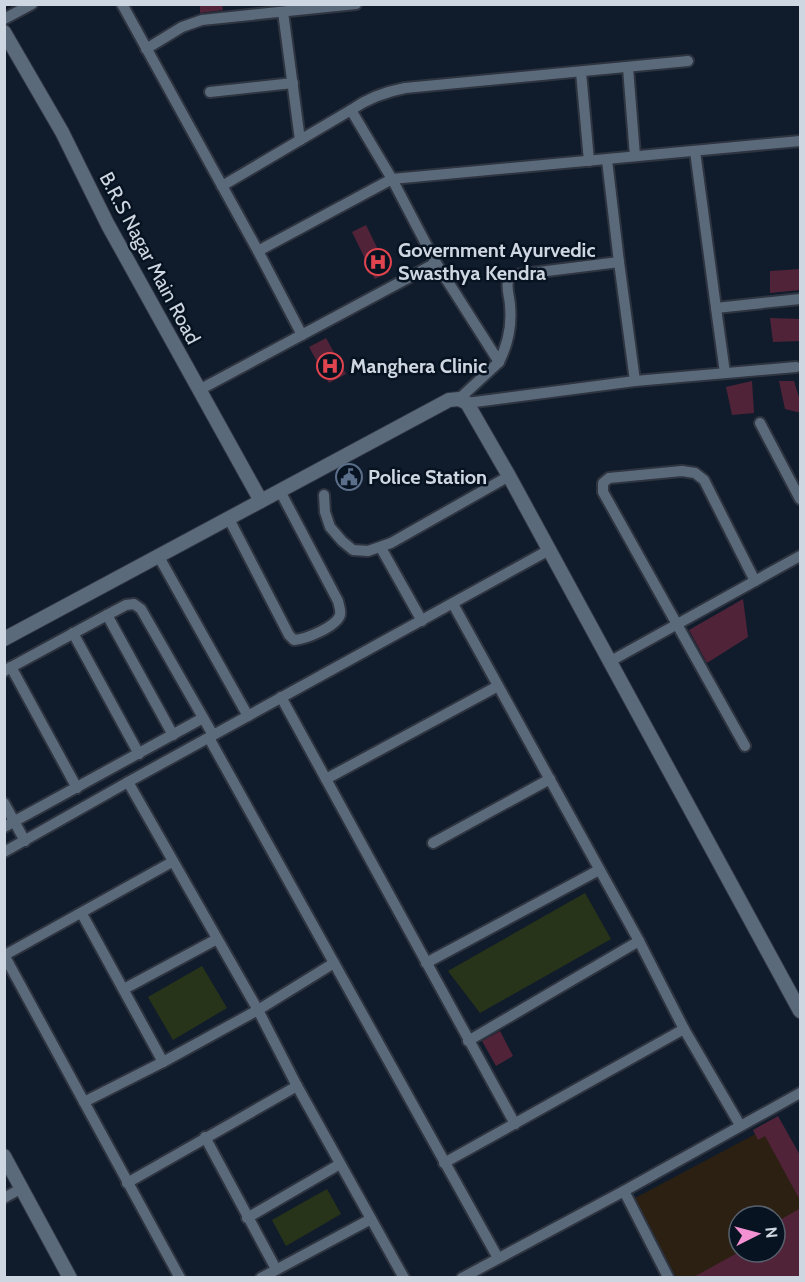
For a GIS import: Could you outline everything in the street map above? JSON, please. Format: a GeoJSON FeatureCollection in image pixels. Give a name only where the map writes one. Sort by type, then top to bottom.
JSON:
{"type":"FeatureCollection","features":[{"type":"Feature","properties":{"kind":"street"},"geometry":{"type":"LineString","coordinates":[[4,19],[32,4]]}},
{"type":"Feature","properties":{"kind":"street"},"geometry":{"type":"LineString","coordinates":[[122,4],[302,335]]}},
{"type":"Feature","properties":{"kind":"street"},"geometry":{"type":"LineString","coordinates":[[146,49],[182,27],[202,20],[356,4]]}},
{"type":"Feature","properties":{"kind":"street"},"geometry":{"type":"LineString","coordinates":[[283,12],[300,140]]}},
{"type":"Feature","properties":{"kind":"street","name":"B.R.S Nagar Main Road"},"geometry":{"type":"LineString","coordinates":[[4,32],[62,132],[108,225],[261,501]]}},
{"type":"Feature","properties":{"kind":"street"},"geometry":{"type":"LineString","coordinates":[[222,186],[368,98],[384,92],[405,88],[688,62]]}},
{"type":"Feature","properties":{"kind":"street"},"geometry":{"type":"LineString","coordinates":[[628,68],[635,156]]}},
{"type":"Feature","properties":{"kind":"street"},"geometry":{"type":"LineString","coordinates":[[581,72],[589,161]]}},
{"type":"Feature","properties":{"kind":"street"},"geometry":{"type":"LineString","coordinates":[[210,92],[293,83]]}},
{"type":"Feature","properties":{"kind":"street"},"geometry":{"type":"LineString","coordinates":[[351,110],[392,179],[436,263],[499,362]]}},
{"type":"Feature","properties":{"kind":"street"},"geometry":{"type":"LineString","coordinates":[[258,251],[392,179],[801,141]]}},
{"type":"Feature","properties":{"kind":"street"},"geometry":{"type":"LineString","coordinates":[[695,151],[725,373]]}},
{"type":"Feature","properties":{"kind":"street"},"geometry":{"type":"LineString","coordinates":[[607,160],[635,381]]}},
{"type":"Feature","properties":{"kind":"street"},"geometry":{"type":"LineString","coordinates":[[463,401],[499,362],[507,345],[511,307],[507,284],[510,277],[557,268],[619,262]]}},
{"type":"Feature","properties":{"kind":"street"},"geometry":{"type":"LineString","coordinates":[[199,390],[436,263]]}},
{"type":"Feature","properties":{"kind":"street"},"geometry":{"type":"LineString","coordinates":[[716,308],[801,299]]}},
{"type":"Feature","properties":{"kind":"street"},"geometry":{"type":"LineString","coordinates":[[4,639],[449,400],[463,401],[635,381],[796,367]]}},
{"type":"Feature","properties":{"kind":"street"},"geometry":{"type":"LineString","coordinates":[[463,401],[509,477],[801,1011]]}},
{"type":"Feature","properties":{"kind":"street"},"geometry":{"type":"LineString","coordinates":[[760,423],[801,499]]}},
{"type":"Feature","properties":{"kind":"street"},"geometry":{"type":"LineString","coordinates":[[745,746],[603,492],[603,483],[609,478],[682,471],[695,473],[705,480],[755,581]]}},
{"type":"Feature","properties":{"kind":"street"},"geometry":{"type":"LineString","coordinates":[[324,495],[330,527],[342,542],[353,550],[368,551],[381,548],[509,477]]}},
{"type":"Feature","properties":{"kind":"street"},"geometry":{"type":"LineString","coordinates":[[229,519],[289,635],[294,640],[302,639],[329,627],[341,613],[338,601],[280,491]]}},
{"type":"Feature","properties":{"kind":"street"},"geometry":{"type":"LineString","coordinates":[[381,548],[422,621]]}},
{"type":"Feature","properties":{"kind":"street"},"geometry":{"type":"LineString","coordinates":[[4,852],[549,550]]}},
{"type":"Feature","properties":{"kind":"street"},"geometry":{"type":"LineString","coordinates":[[609,662],[801,555]]}},
{"type":"Feature","properties":{"kind":"street"},"geometry":{"type":"LineString","coordinates":[[159,557],[248,716]]}},
{"type":"Feature","properties":{"kind":"street"},"geometry":{"type":"LineString","coordinates":[[76,788],[8,669],[126,605],[134,604],[141,609],[203,718],[211,737],[334,963],[498,1258]]}},
{"type":"Feature","properties":{"kind":"street"},"geometry":{"type":"LineString","coordinates":[[453,604],[639,941],[684,1029],[741,1125]]}},
{"type":"Feature","properties":{"kind":"street"},"geometry":{"type":"LineString","coordinates":[[107,615],[173,735]]}},
{"type":"Feature","properties":{"kind":"street"},"geometry":{"type":"LineString","coordinates":[[73,633],[139,754]]}},
{"type":"Feature","properties":{"kind":"street"},"geometry":{"type":"LineString","coordinates":[[326,779],[498,686]]}},
{"type":"Feature","properties":{"kind":"street"},"geometry":{"type":"LineString","coordinates":[[281,697],[515,1124]]}},
{"type":"Feature","properties":{"kind":"street"},"geometry":{"type":"LineString","coordinates":[[10,825],[203,718]]}},
{"type":"Feature","properties":{"kind":"street"},"geometry":{"type":"LineString","coordinates":[[434,843],[550,779]]}},
{"type":"Feature","properties":{"kind":"street"},"geometry":{"type":"LineString","coordinates":[[128,782],[258,1010],[297,1086],[404,1278]]}},
{"type":"Feature","properties":{"kind":"street"},"geometry":{"type":"LineString","coordinates":[[4,803],[10,825],[25,841]]}},
{"type":"Feature","properties":{"kind":"street"},"geometry":{"type":"LineString","coordinates":[[172,862],[5,955],[180,1278]]}},
{"type":"Feature","properties":{"kind":"street"},"geometry":{"type":"LineString","coordinates":[[426,963],[599,870]]}},
{"type":"Feature","properties":{"kind":"street"},"geometry":{"type":"LineString","coordinates":[[82,914],[163,1062]]}},
{"type":"Feature","properties":{"kind":"street"},"geometry":{"type":"LineString","coordinates":[[124,989],[216,939]]}},
{"type":"Feature","properties":{"kind":"street"},"geometry":{"type":"LineString","coordinates":[[468,1041],[639,941]]}},
{"type":"Feature","properties":{"kind":"street"},"geometry":{"type":"LineString","coordinates":[[84,1102],[258,1010],[334,963]]}},
{"type":"Feature","properties":{"kind":"street"},"geometry":{"type":"LineString","coordinates":[[444,1163],[684,1029]]}},
{"type":"Feature","properties":{"kind":"street"},"geometry":{"type":"LineString","coordinates":[[127,1183],[297,1086]]}},
{"type":"Feature","properties":{"kind":"street"},"geometry":{"type":"LineString","coordinates":[[462,1278],[801,1093]]}},
{"type":"Feature","properties":{"kind":"street"},"geometry":{"type":"LineString","coordinates":[[205,1137],[276,1269]]}},
{"type":"Feature","properties":{"kind":"street"},"geometry":{"type":"LineString","coordinates":[[4,1156],[69,1278]]}},
{"type":"Feature","properties":{"kind":"street"},"geometry":{"type":"LineString","coordinates":[[248,1218],[340,1164]]}},
{"type":"Feature","properties":{"kind":"street"},"geometry":{"type":"LineString","coordinates":[[4,1198],[22,1188]]}},
{"type":"Feature","properties":{"kind":"street"},"geometry":{"type":"LineString","coordinates":[[624,1191],[668,1278]]}},
{"type":"Feature","properties":{"kind":"street"},"geometry":{"type":"LineString","coordinates":[[261,1278],[371,1219]]}},
{"type":"Feature","properties":{"kind":"shaded area"},"geometry":{"type":"Polygon","coordinates":[[[776,1123],[800,1170],[800,1277],[676,1277],[635,1198],[776,1123]]]}},
{"type":"Feature","properties":{"kind":"green space"},"geometry":{"type":"Polygon","coordinates":[[[585,893],[611,939],[480,1013],[448,971],[585,893]]]}},
{"type":"Feature","properties":{"kind":"green space"},"geometry":{"type":"Polygon","coordinates":[[[202,966],[227,1008],[173,1040],[148,997],[202,966]]]}},
{"type":"Feature","properties":{"kind":"green space"},"geometry":{"type":"Polygon","coordinates":[[[327,1189],[341,1214],[286,1246],[272,1220],[327,1189]]]}},
{"type":"Feature","properties":{"kind":"building"},"geometry":{"type":"Polygon","coordinates":[[[200,4],[222,4],[223,10],[200,13],[200,4]]]}},
{"type":"Feature","properties":{"kind":"building"},"geometry":{"type":"Polygon","coordinates":[[[366,225],[389,272],[375,279],[352,232],[366,225]]]}},
{"type":"Feature","properties":{"kind":"building"},"geometry":{"type":"Polygon","coordinates":[[[801,269],[801,290],[770,293],[770,271],[801,269]]]}},
{"type":"Feature","properties":{"kind":"building"},"geometry":{"type":"Polygon","coordinates":[[[770,318],[801,319],[801,341],[773,342],[770,318]]]}},
{"type":"Feature","properties":{"kind":"building"},"geometry":{"type":"Polygon","coordinates":[[[326,338],[346,374],[329,383],[309,347],[326,338]]]}},
{"type":"Feature","properties":{"kind":"building"},"geometry":{"type":"Polygon","coordinates":[[[752,381],[754,413],[732,415],[726,387],[752,381]]]}},
{"type":"Feature","properties":{"kind":"building"},"geometry":{"type":"Polygon","coordinates":[[[779,381],[794,381],[801,404],[801,413],[785,409],[779,381]]]}},
{"type":"Feature","properties":{"kind":"building"},"geometry":{"type":"Polygon","coordinates":[[[743,599],[748,637],[707,663],[689,630],[743,599]]]}},
{"type":"Feature","properties":{"kind":"building"},"geometry":{"type":"Polygon","coordinates":[[[500,1031],[513,1056],[496,1066],[482,1041],[500,1031]]]}},
{"type":"Feature","properties":{"kind":"building"},"geometry":{"type":"Polygon","coordinates":[[[778,1116],[801,1157],[801,1202],[765,1136],[758,1140],[753,1130],[778,1116]]]}},
{"type":"Feature","properties":{"kind":"building"},"geometry":{"type":"Polygon","coordinates":[[[801,1208],[801,1278],[692,1278],[727,1259],[727,1264],[787,1264],[787,1216],[801,1208]]]}},
{"type":"Feature","properties":{"kind":"place","name":"Government Ayurvedic Swasthya Kendra"},"geometry":{"type":"Point","coordinates":[378,262]}},
{"type":"Feature","properties":{"kind":"place","name":"Manghera Clinic"},"geometry":{"type":"Point","coordinates":[330,366]}},
{"type":"Feature","properties":{"kind":"place","name":"Police Station"},"geometry":{"type":"Point","coordinates":[349,477]}}]}
